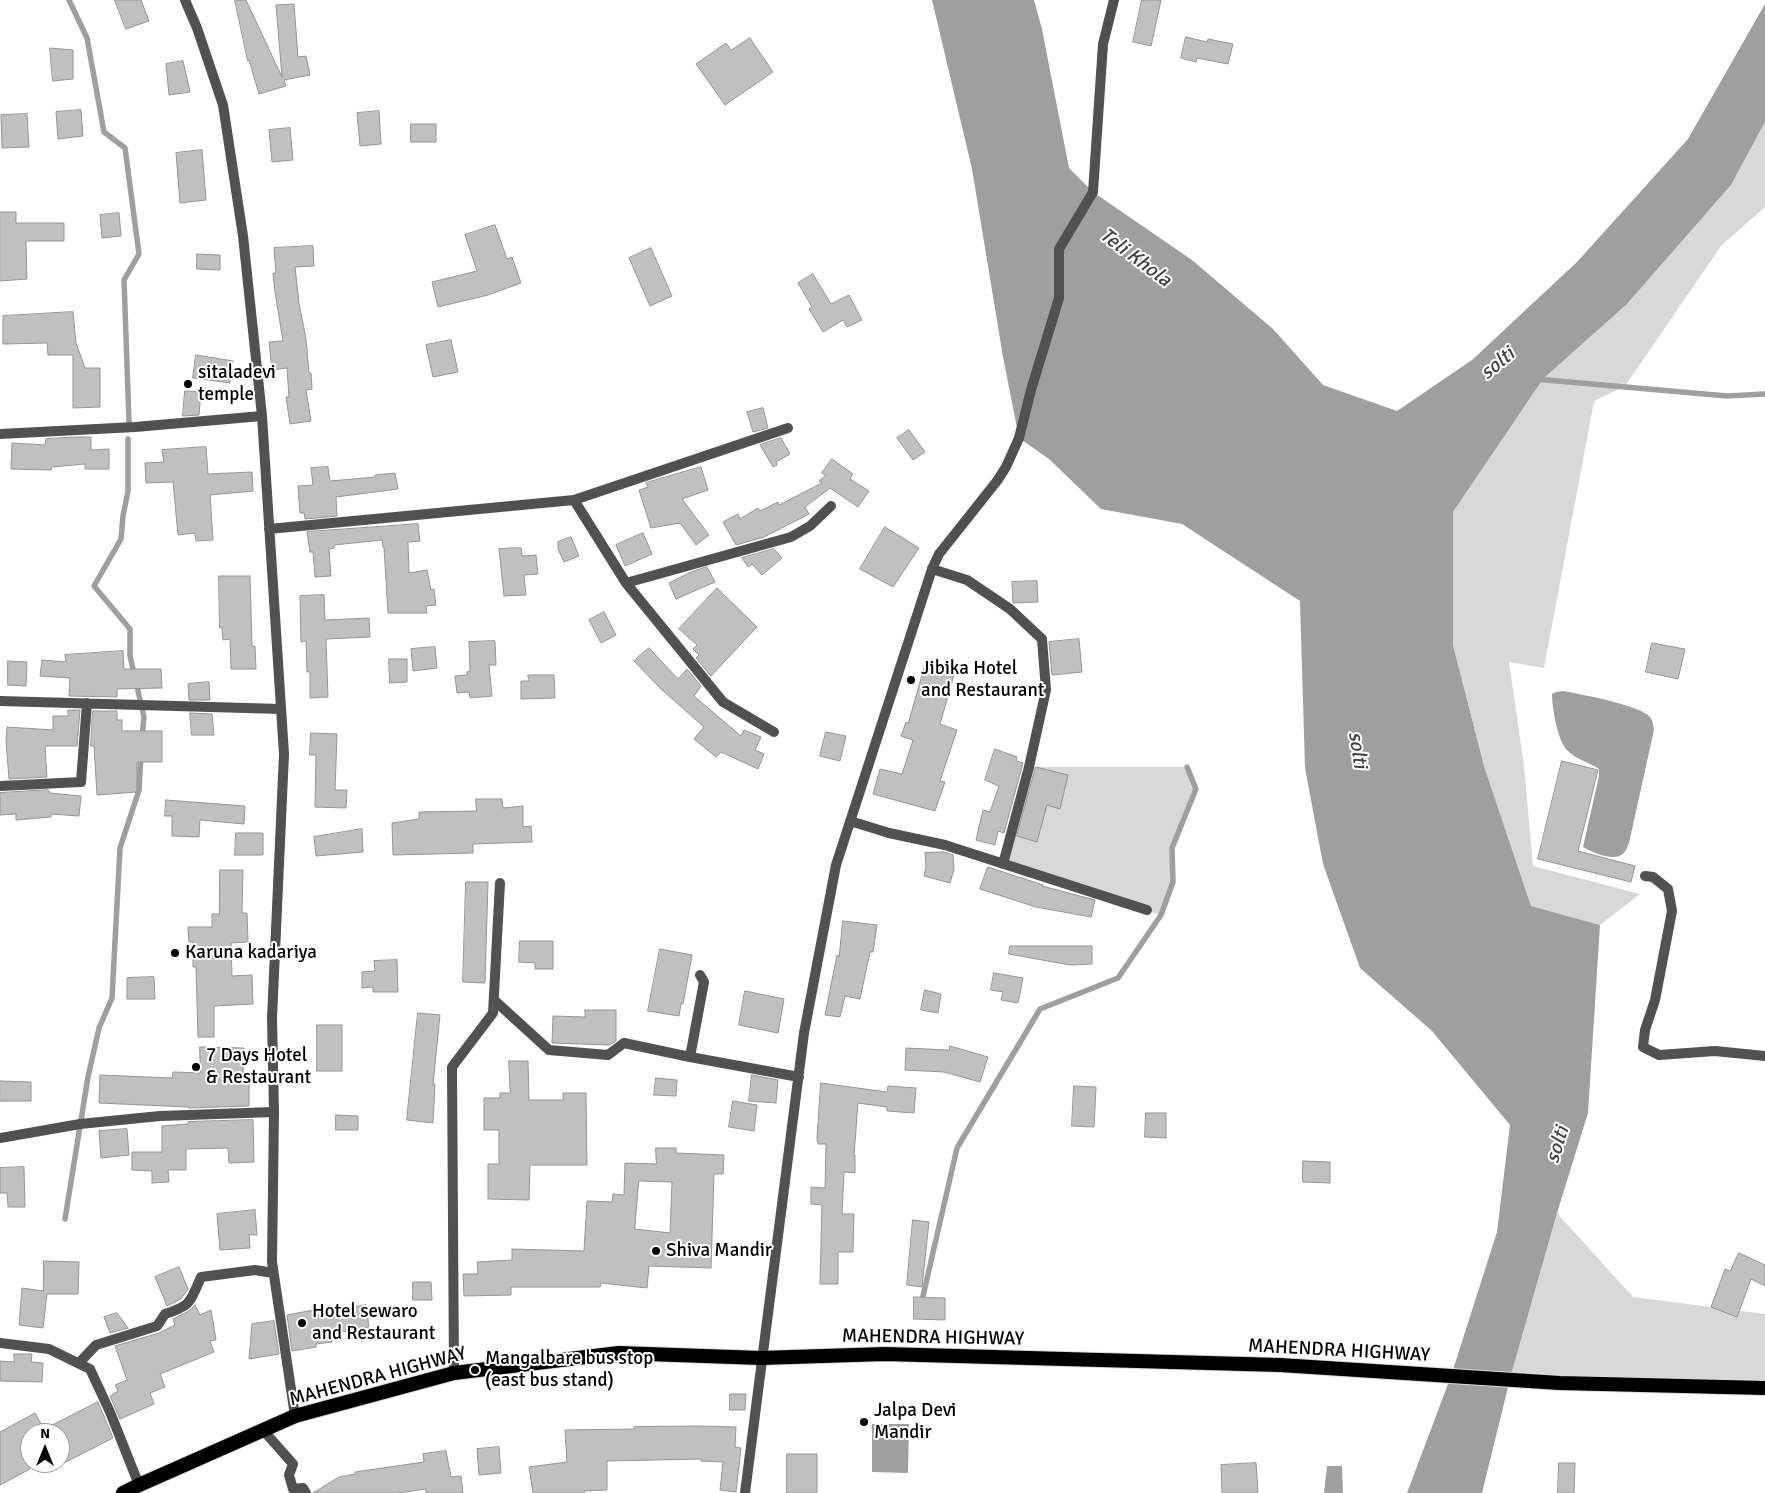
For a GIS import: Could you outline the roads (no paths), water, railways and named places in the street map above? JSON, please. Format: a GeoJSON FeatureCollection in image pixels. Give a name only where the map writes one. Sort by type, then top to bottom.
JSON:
{"type":"FeatureCollection","features":[{"type":"Feature","properties":{"kind":"highway","name":"MAHENDRA HIGHWAY"},"geometry":{"type":"LineString","coordinates":[[124,1493],[138,1485],[295,1416],[454,1373],[619,1353],[761,1358],[886,1354],[1280,1365],[1560,1383],[1765,1388]]}},
{"type":"Feature","properties":{"kind":"street"},"geometry":{"type":"LineString","coordinates":[[185,0],[223,104],[243,236],[262,416],[284,754],[272,1018],[274,1112],[272,1262],[295,1416]]}},
{"type":"Feature","properties":{"kind":"street"},"geometry":{"type":"LineString","coordinates":[[745,1493],[804,1032],[836,865],[932,569],[939,554],[1002,474],[1019,438],[1031,390],[1059,298],[1059,249],[1093,192],[1103,44],[1114,0]]}},
{"type":"Feature","properties":{"kind":"street"},"geometry":{"type":"LineString","coordinates":[[0,434],[135,427],[262,416]]}},
{"type":"Feature","properties":{"kind":"street"},"geometry":{"type":"LineString","coordinates":[[269,529],[574,500],[788,428]]}},
{"type":"Feature","properties":{"kind":"street"},"geometry":{"type":"LineString","coordinates":[[574,500],[626,583],[723,702],[774,732]]}},
{"type":"Feature","properties":{"kind":"street"},"geometry":{"type":"LineString","coordinates":[[626,583],[791,537],[810,526],[831,506]]}},
{"type":"Feature","properties":{"kind":"street"},"geometry":{"type":"LineString","coordinates":[[932,569],[967,580],[1010,609],[1042,639],[1046,690],[1003,864]]}},
{"type":"Feature","properties":{"kind":"street"},"geometry":{"type":"LineString","coordinates":[[0,702],[281,708]]}},
{"type":"Feature","properties":{"kind":"street"},"geometry":{"type":"LineString","coordinates":[[0,786],[81,782],[87,703]]}},
{"type":"Feature","properties":{"kind":"street"},"geometry":{"type":"LineString","coordinates":[[850,821],[945,845],[1147,910]]}},
{"type":"Feature","properties":{"kind":"street"},"geometry":{"type":"LineString","coordinates":[[1645,876],[1653,878],[1668,889],[1672,910],[1655,1000],[1645,1030],[1643,1047],[1659,1055],[1715,1051],[1765,1056]]}},
{"type":"Feature","properties":{"kind":"street"},"geometry":{"type":"LineString","coordinates":[[454,1373],[452,1067],[493,1013],[500,883]]}},
{"type":"Feature","properties":{"kind":"street"},"geometry":{"type":"LineString","coordinates":[[690,1057],[704,982],[700,975]]}},
{"type":"Feature","properties":{"kind":"street"},"geometry":{"type":"LineString","coordinates":[[494,1000],[549,1050],[608,1055],[624,1044],[799,1076]]}},
{"type":"Feature","properties":{"kind":"street"},"geometry":{"type":"LineString","coordinates":[[0,1138],[80,1124],[160,1116],[274,1112]]}},
{"type":"Feature","properties":{"kind":"street"},"geometry":{"type":"LineString","coordinates":[[78,1363],[96,1345],[157,1326],[165,1314],[184,1308],[192,1298],[201,1277],[255,1270],[273,1273]]}},
{"type":"Feature","properties":{"kind":"street"},"geometry":{"type":"LineString","coordinates":[[0,1343],[48,1349],[90,1369],[110,1412],[138,1485]]}},
{"type":"Feature","properties":{"kind":"street"},"geometry":{"type":"LineString","coordinates":[[263,1430],[293,1464],[289,1475],[293,1488],[303,1488],[306,1493]]}},
{"type":"Feature","properties":{"kind":"water"},"geometry":{"type":"Polygon","coordinates":[[[932,0],[1034,0],[1042,29],[1069,168],[1093,192],[1192,260],[1273,329],[1323,385],[1397,411],[1472,360],[1577,262],[1688,139],[1765,4],[1765,122],[1731,185],[1627,304],[1543,379],[1453,512],[1453,645],[1484,766],[1531,906],[1600,925],[1588,1113],[1557,1213],[1511,1375],[1482,1493],[1407,1493],[1451,1376],[1497,1232],[1510,1125],[1432,1031],[1360,968],[1323,864],[1305,768],[1300,601],[1182,524],[1101,509],[1049,459],[1019,438],[1003,357],[972,169],[932,0]]]}},
{"type":"Feature","properties":{"kind":"water"},"geometry":{"type":"Polygon","coordinates":[[[1563,691],[1608,700],[1633,708],[1649,716],[1652,721],[1654,730],[1629,843],[1627,849],[1619,856],[1606,856],[1583,847],[1599,769],[1572,754],[1564,747],[1561,741],[1554,716],[1552,694],[1563,691]]]}},
{"type":"Feature","properties":{"kind":"water"},"geometry":{"type":"Polygon","coordinates":[[[872,1424],[909,1424],[908,1473],[872,1472],[872,1424]]]}},
{"type":"Feature","properties":{"kind":"water"},"geometry":{"type":"Polygon","coordinates":[[[1327,1466],[1342,1466],[1343,1493],[1324,1493],[1327,1466]]]}},
{"type":"Feature","properties":{"kind":"waterway"},"geometry":{"type":"LineString","coordinates":[[69,0],[87,38],[104,132],[125,148],[139,254],[124,280],[129,422]]}},
{"type":"Feature","properties":{"kind":"waterway"},"geometry":{"type":"LineString","coordinates":[[1535,379],[1727,396],[1765,394]]}},
{"type":"Feature","properties":{"kind":"waterway"},"geometry":{"type":"LineString","coordinates":[[128,439],[128,491],[121,539],[94,586],[130,629],[130,656],[144,717],[142,738]]}},
{"type":"Feature","properties":{"kind":"waterway"},"geometry":{"type":"LineString","coordinates":[[65,1219],[88,1077],[99,1028],[112,998],[120,848],[139,790],[141,755]]}},
{"type":"Feature","properties":{"kind":"waterway"},"geometry":{"type":"LineString","coordinates":[[923,1296],[957,1148],[1040,1009],[1118,978],[1161,915],[1173,882],[1172,848],[1196,789],[1187,767]]}},
{"type":"Feature","properties":{"kind":"place","name":"sitaladevi temple"},"geometry":{"type":"Point","coordinates":[188,384]}},
{"type":"Feature","properties":{"kind":"place","name":"Jibika Hotel and Restaurant"},"geometry":{"type":"Point","coordinates":[911,680]}},
{"type":"Feature","properties":{"kind":"place","name":"Karuna kadariya"},"geometry":{"type":"Point","coordinates":[175,953]}},
{"type":"Feature","properties":{"kind":"place","name":"7 Days Hotel & Restaurant"},"geometry":{"type":"Point","coordinates":[196,1067]}},
{"type":"Feature","properties":{"kind":"place","name":"Shiva Mandir"},"geometry":{"type":"Point","coordinates":[656,1251]}},
{"type":"Feature","properties":{"kind":"place","name":"Hotel sewaro and Restaurant"},"geometry":{"type":"Point","coordinates":[302,1323]}},
{"type":"Feature","properties":{"kind":"place","name":"Mangalbare bus stop (east bus stand)"},"geometry":{"type":"Point","coordinates":[475,1370]}},
{"type":"Feature","properties":{"kind":"place","name":"Jalpa Devi Mandir"},"geometry":{"type":"Point","coordinates":[864,1422]}},
{"type":"Feature","properties":{"kind":"water label","name":"Teli Khola"},"geometry":{"type":"Point","coordinates":[1135,258]}},
{"type":"Feature","properties":{"kind":"water label","name":"solti"},"geometry":{"type":"Point","coordinates":[1498,364]}},
{"type":"Feature","properties":{"kind":"water label","name":"solti"},"geometry":{"type":"Point","coordinates":[1357,750]}},
{"type":"Feature","properties":{"kind":"water label","name":"solti"},"geometry":{"type":"Point","coordinates":[1558,1145]}}]}
